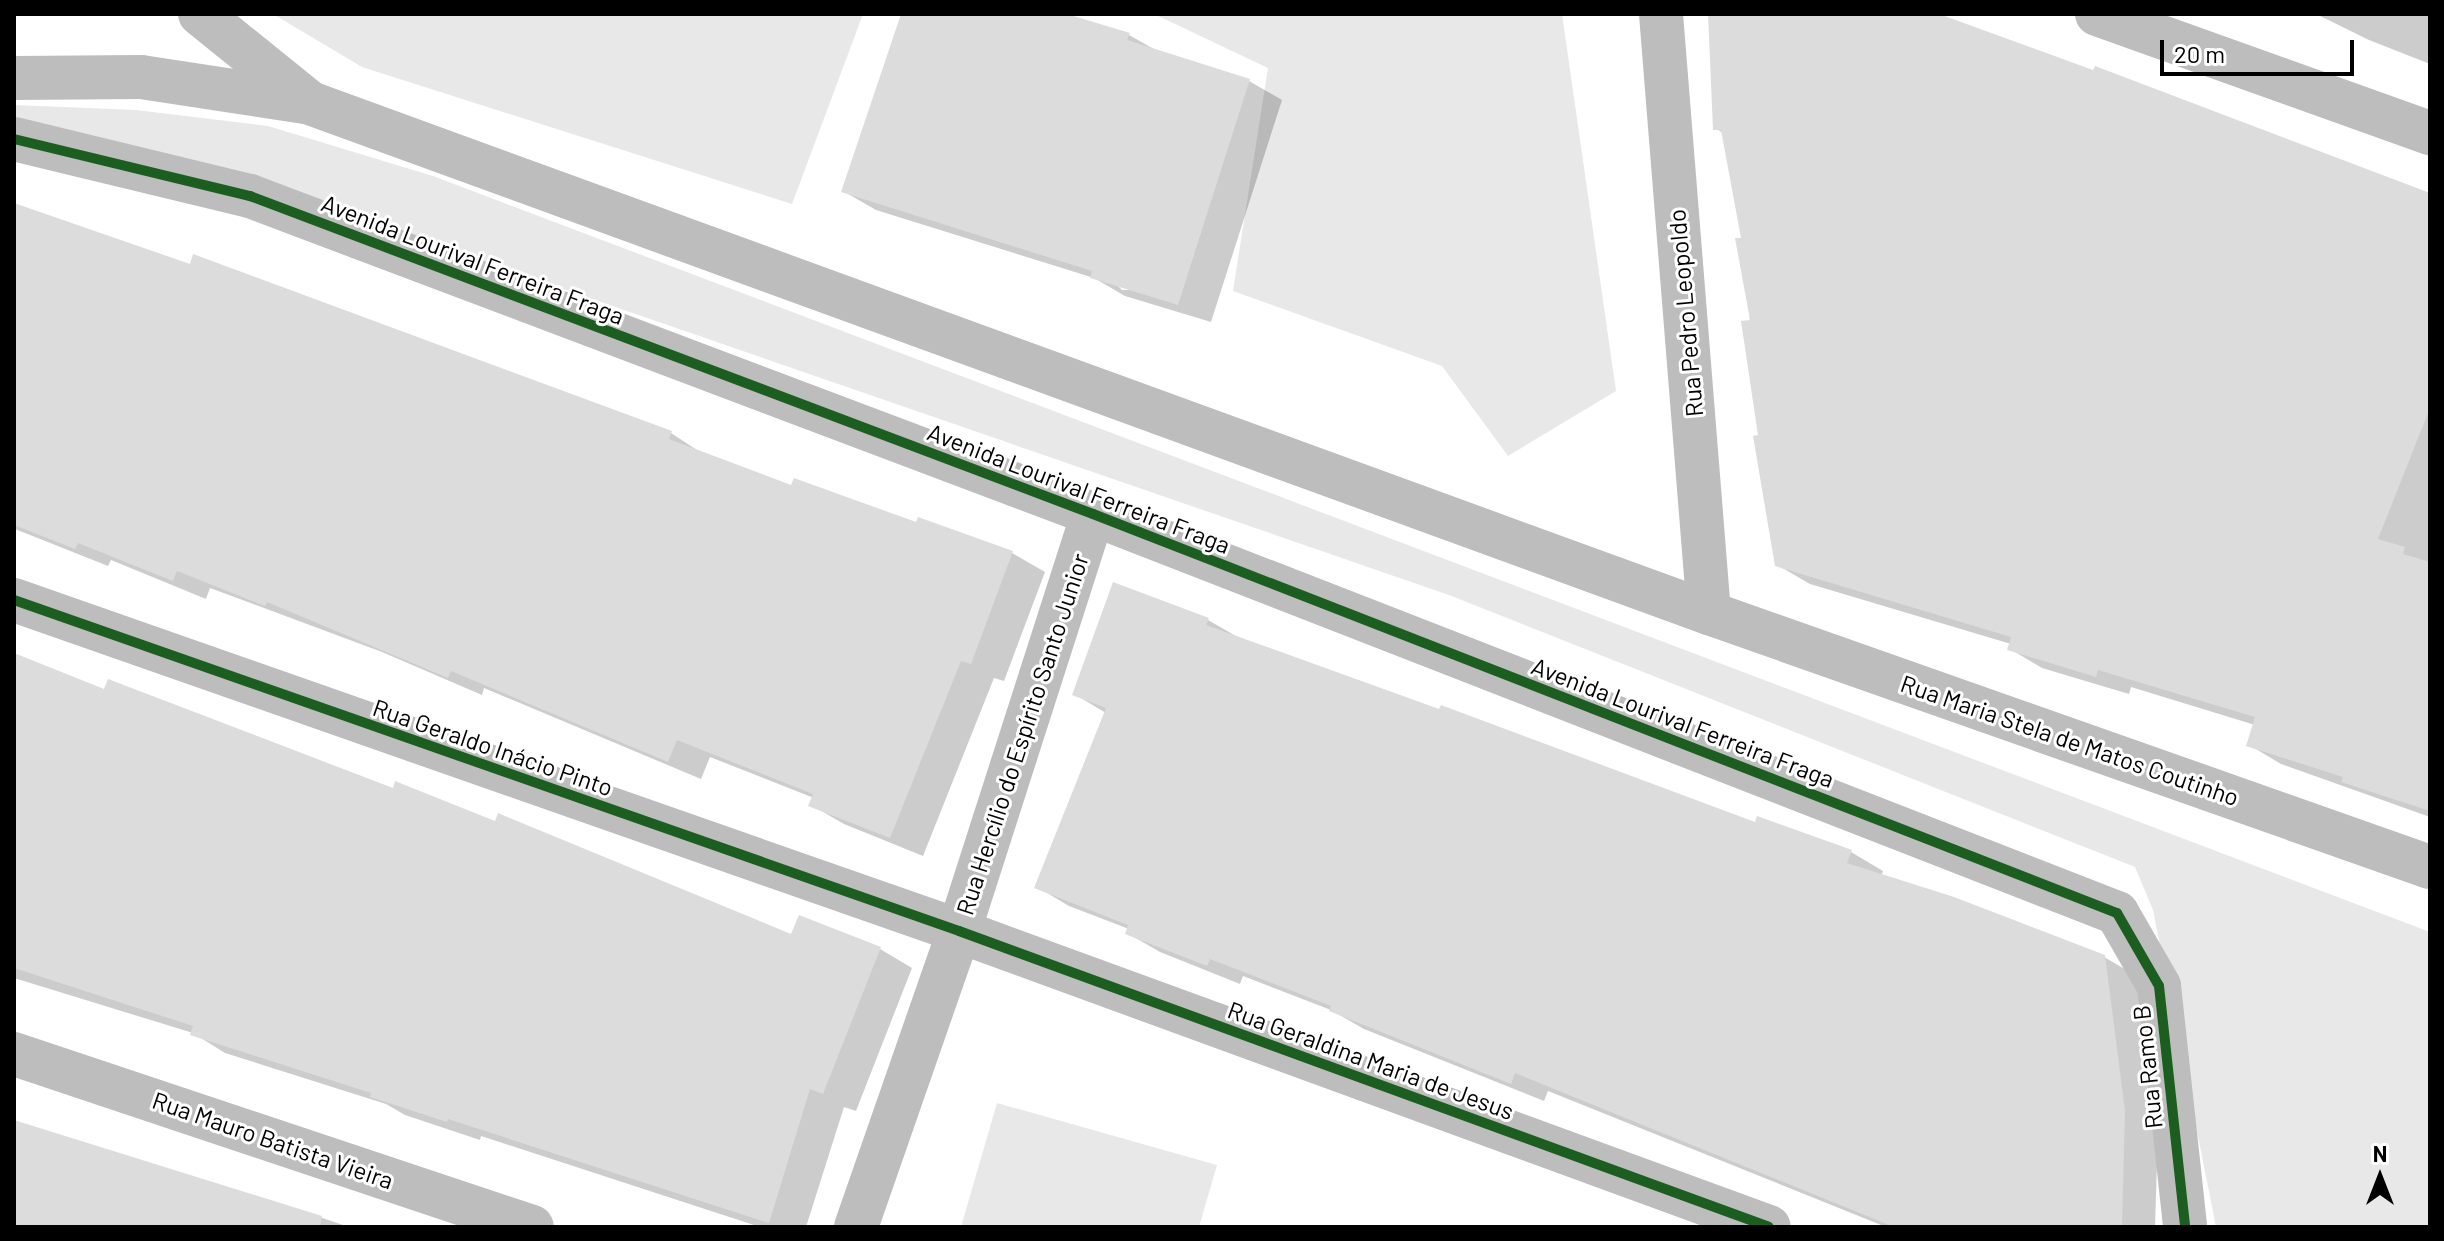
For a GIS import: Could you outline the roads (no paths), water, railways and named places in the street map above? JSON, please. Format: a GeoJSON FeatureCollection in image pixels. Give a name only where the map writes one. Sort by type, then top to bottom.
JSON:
{"type":"FeatureCollection","features":[{"type":"Feature","properties":{"kind":"street"},"geometry":{"type":"LineString","coordinates":[[200,14],[310,103]]}},
{"type":"Feature","properties":{"kind":"street","name":"Rua Pedro Leopoldo"},"geometry":{"type":"LineString","coordinates":[[1661,14],[1709,613]]}},
{"type":"Feature","properties":{"kind":"street"},"geometry":{"type":"LineString","coordinates":[[2097,14],[2430,133]]}},
{"type":"Feature","properties":{"kind":"street"},"geometry":{"type":"LineString","coordinates":[[14,78],[141,77],[310,103],[1709,613]]}},
{"type":"Feature","properties":{"kind":"street","name":"Avenida Lourival Ferreira Fraga"},"geometry":{"type":"LineString","coordinates":[[14,139],[250,196],[1093,514],[2117,913]]}},
{"type":"Feature","properties":{"kind":"street","name":"Rua Hercílio do Espírito Santo Junior"},"geometry":{"type":"LineString","coordinates":[[856,1227],[959,931],[1093,514]]}},
{"type":"Feature","properties":{"kind":"street","name":"Rua Geraldo Inácio Pinto"},"geometry":{"type":"LineString","coordinates":[[14,600],[959,931]]}},
{"type":"Feature","properties":{"kind":"street","name":"Rua Maria Stela de Matos Coutinho"},"geometry":{"type":"LineString","coordinates":[[1709,613],[2430,867]]}},
{"type":"Feature","properties":{"kind":"street","name":"Rua Ramo B"},"geometry":{"type":"LineString","coordinates":[[2117,913],[2159,986],[2185,1227]]}},
{"type":"Feature","properties":{"kind":"street","name":"Rua Geraldina Maria de Jesus"},"geometry":{"type":"LineString","coordinates":[[959,931],[1769,1227]]}},
{"type":"Feature","properties":{"kind":"street","name":"Rua Mauro Batista Vieira"},"geometry":{"type":"LineString","coordinates":[[14,1054],[532,1227]]}}]}
